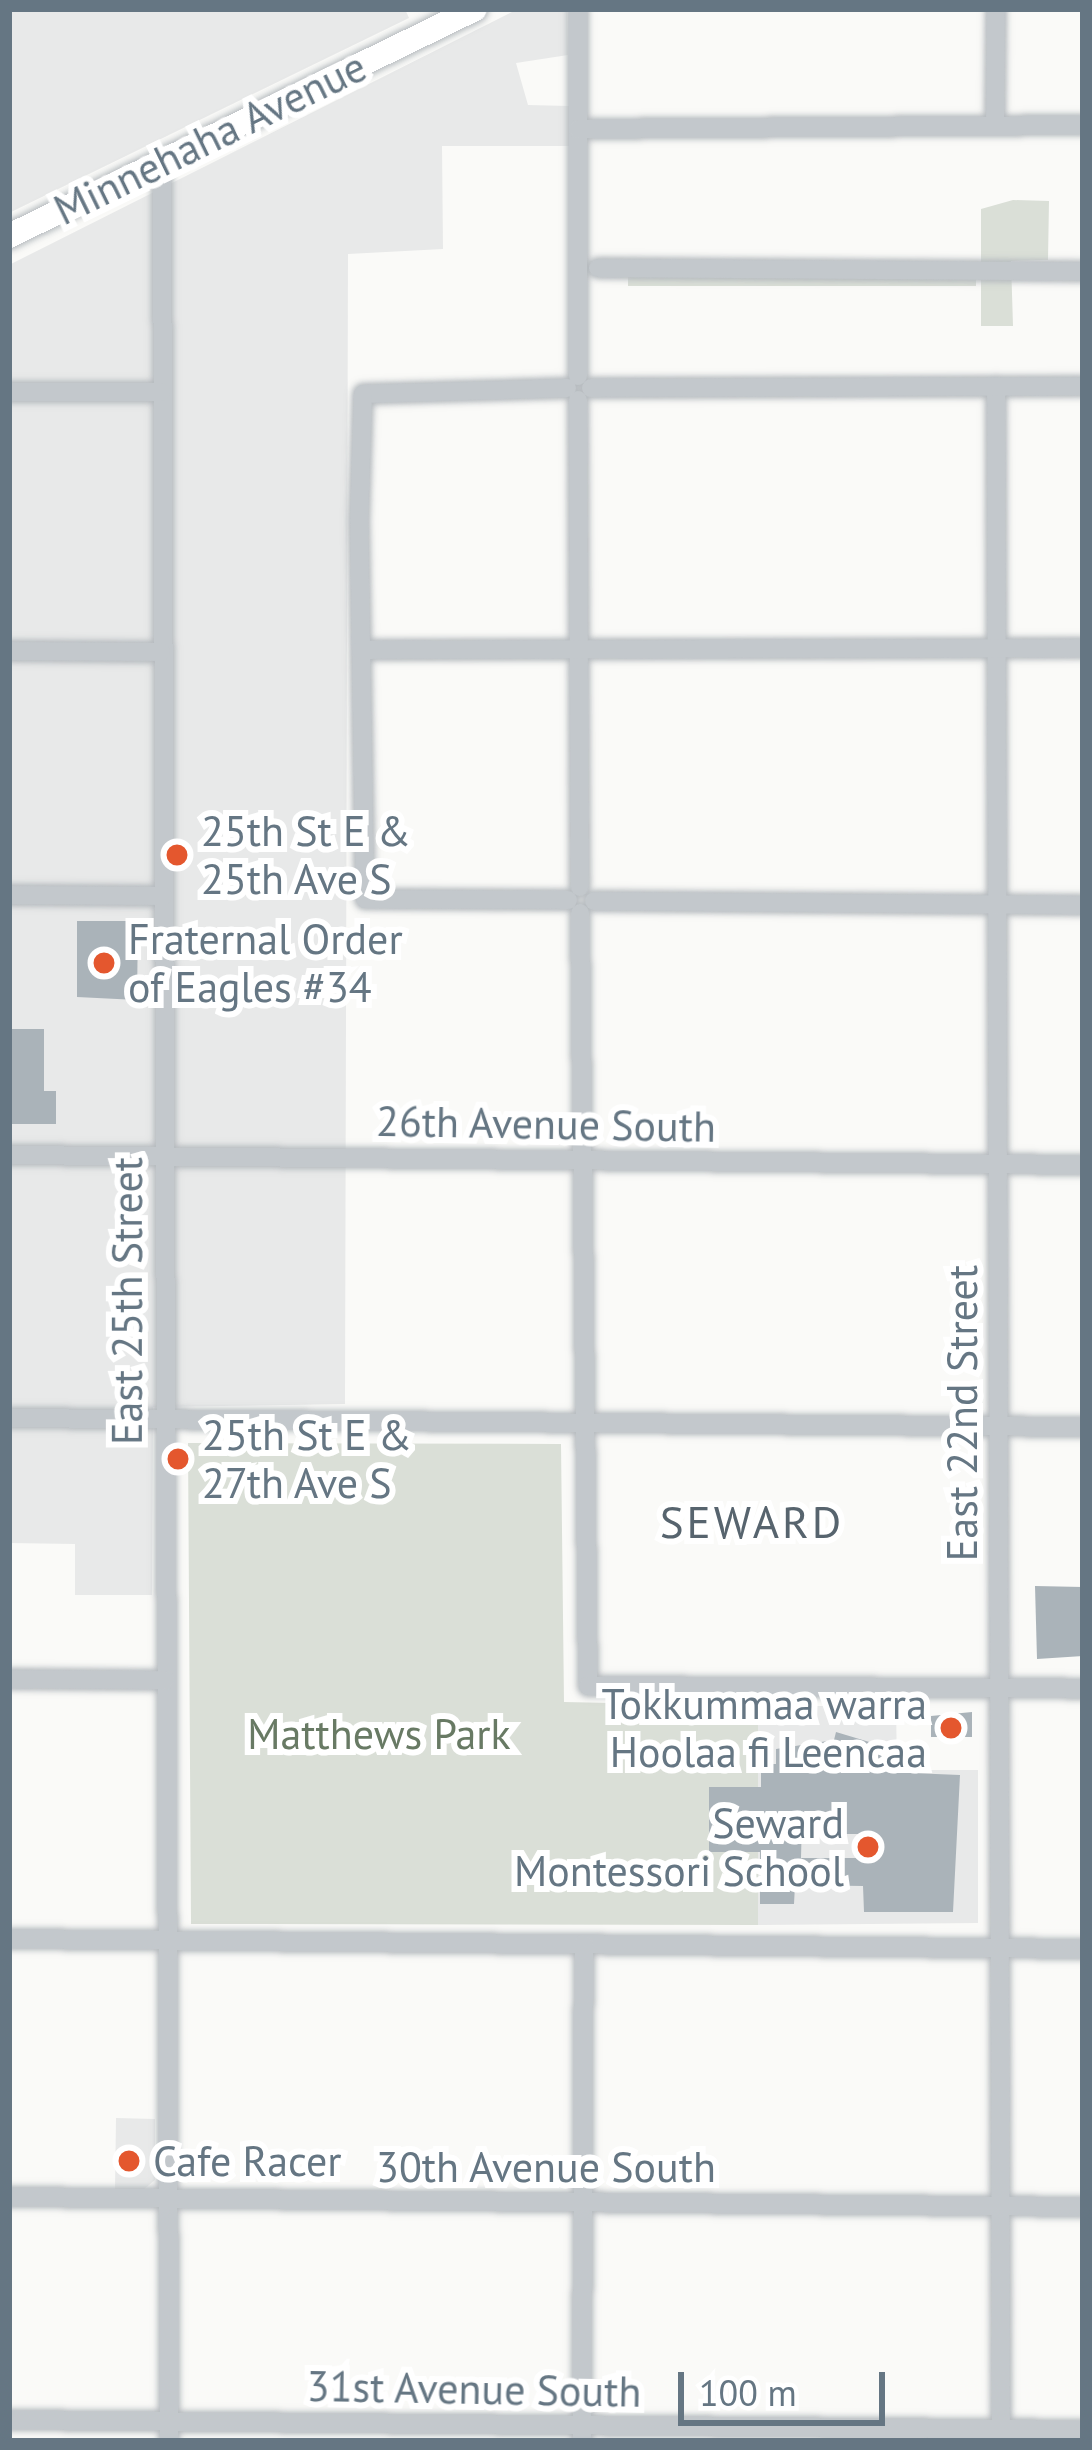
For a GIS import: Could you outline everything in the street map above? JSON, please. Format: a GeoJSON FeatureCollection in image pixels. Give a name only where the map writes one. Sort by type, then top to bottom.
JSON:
{"type":"FeatureCollection","features":[{"type":"Feature","properties":{"kind":"main road","name":"Minnehaha Avenue"},"geometry":{"type":"LineString","coordinates":[[9,236],[475,9]]}},
{"type":"Feature","properties":{"kind":"street"},"geometry":{"type":"LineString","coordinates":[[578,9],[580,1161],[588,1686],[1083,1689]]}},
{"type":"Feature","properties":{"kind":"street"},"geometry":{"type":"LineString","coordinates":[[995,125],[996,9]]}},
{"type":"Feature","properties":{"kind":"street"},"geometry":{"type":"LineString","coordinates":[[578,129],[1083,125]]}},
{"type":"Feature","properties":{"kind":"street","name":"East 25th Street"},"geometry":{"type":"LineString","coordinates":[[162,161],[169,2431]]}},
{"type":"Feature","properties":{"kind":"street"},"geometry":{"type":"LineString","coordinates":[[598,268],[1083,271]]}},
{"type":"Feature","properties":{"kind":"street","name":"East 22nd Street"},"geometry":{"type":"LineString","coordinates":[[996,386],[1000,2435]]}},
{"type":"Feature","properties":{"kind":"street"},"geometry":{"type":"LineString","coordinates":[[1083,386],[363,394],[361,650],[365,899],[1083,905]]}},
{"type":"Feature","properties":{"kind":"street"},"geometry":{"type":"LineString","coordinates":[[9,392],[161,392]]}},
{"type":"Feature","properties":{"kind":"street"},"geometry":{"type":"LineString","coordinates":[[361,650],[1083,648]]}},
{"type":"Feature","properties":{"kind":"street"},"geometry":{"type":"LineString","coordinates":[[9,651],[161,652]]}},
{"type":"Feature","properties":{"kind":"street"},"geometry":{"type":"LineString","coordinates":[[9,895],[163,896]]}},
{"type":"Feature","properties":{"kind":"street","name":"26th Avenue South"},"geometry":{"type":"LineString","coordinates":[[9,1155],[1083,1166]]}},
{"type":"Feature","properties":{"kind":"street"},"geometry":{"type":"LineString","coordinates":[[9,1418],[1083,1427]]}},
{"type":"Feature","properties":{"kind":"street"},"geometry":{"type":"LineString","coordinates":[[9,1678],[165,1680]]}},
{"type":"Feature","properties":{"kind":"street"},"geometry":{"type":"LineString","coordinates":[[9,1939],[1083,1949]]}},
{"type":"Feature","properties":{"kind":"street"},"geometry":{"type":"LineString","coordinates":[[583,2433],[584,1944]]}},
{"type":"Feature","properties":{"kind":"street","name":"30th Avenue South"},"geometry":{"type":"LineString","coordinates":[[9,2198],[1083,2207]]}},
{"type":"Feature","properties":{"kind":"street","name":"31st Avenue South"},"geometry":{"type":"LineString","coordinates":[[9,2420],[169,2431],[1000,2435],[1083,2430]]}},
{"type":"Feature","properties":{"kind":"shaded area"},"geometry":{"type":"Polygon","coordinates":[[[9,9],[405,9],[409,18],[9,213],[9,9]]]}},
{"type":"Feature","properties":{"kind":"shaded area"},"geometry":{"type":"Polygon","coordinates":[[[518,9],[567,9],[568,55],[516,63],[528,105],[569,106],[570,146],[442,146],[443,249],[348,254],[345,1404],[153,1407],[152,1595],[75,1595],[75,1544],[9,1543],[9,265],[518,9]]]}},
{"type":"Feature","properties":{"kind":"shaded area","name":"Seward Montessori School"},"geometry":{"type":"Polygon","coordinates":[[[758,1706],[896,1706],[897,1770],[978,1770],[978,1923],[758,1925],[758,1706]]]}},
{"type":"Feature","properties":{"kind":"shaded area"},"geometry":{"type":"Polygon","coordinates":[[[116,2118],[155,2119],[155,2180],[143,2190],[115,2190],[116,2118]]]}},
{"type":"Feature","properties":{"kind":"green space"},"geometry":{"type":"Polygon","coordinates":[[[1013,200],[1049,201],[1048,260],[1011,261],[1013,326],[981,326],[981,209],[1013,200]]]}},
{"type":"Feature","properties":{"kind":"green space"},"geometry":{"type":"Polygon","coordinates":[[[628,271],[976,271],[976,286],[628,286],[628,271]]]}},
{"type":"Feature","properties":{"kind":"green space","name":"Matthews Park"},"geometry":{"type":"Polygon","coordinates":[[[188,1443],[561,1444],[564,1702],[758,1706],[758,1925],[191,1924],[188,1443]]]}},
{"type":"Feature","properties":{"kind":"building","name":"Fraternal Order of Eagles #34"},"geometry":{"type":"Polygon","coordinates":[[[77,921],[138,921],[137,1000],[77,997],[77,921]]]}},
{"type":"Feature","properties":{"kind":"building"},"geometry":{"type":"Polygon","coordinates":[[[9,1029],[44,1029],[44,1091],[56,1091],[56,1124],[9,1124],[9,1029]]]}},
{"type":"Feature","properties":{"kind":"building"},"geometry":{"type":"Polygon","coordinates":[[[1035,1586],[1083,1587],[1083,1656],[1037,1659],[1035,1586]]]}},
{"type":"Feature","properties":{"kind":"building","name":"Tokkummaa warra Hoolaa fi Leencaa"},"geometry":{"type":"Polygon","coordinates":[[[972,1712],[972,1737],[931,1737],[931,1716],[972,1712]]]}},
{"type":"Feature","properties":{"kind":"building","name":"Seward Montessori School"},"geometry":{"type":"Polygon","coordinates":[[[836,1732],[886,1747],[887,1772],[960,1775],[953,1912],[864,1912],[863,1886],[795,1885],[794,1904],[760,1904],[760,1852],[709,1852],[709,1787],[761,1787],[761,1764],[776,1764],[776,1749],[834,1740],[836,1732]],[[826,1818],[802,1819],[801,1858],[863,1858],[863,1834],[842,1834],[826,1818]]]}},
{"type":"Feature","properties":{"kind":"place","name":"25th St E & 25th Ave S"},"geometry":{"type":"Point","coordinates":[177,855]}},
{"type":"Feature","properties":{"kind":"place","name":"Fraternal Order of Eagles #34"},"geometry":{"type":"Point","coordinates":[104,963]}},
{"type":"Feature","properties":{"kind":"place","name":"25th St E & 27th Ave S"},"geometry":{"type":"Point","coordinates":[178,1459]}},
{"type":"Feature","properties":{"kind":"place","name":"Tokkummaa warra Hoolaa fi Leencaa"},"geometry":{"type":"Point","coordinates":[951,1728]}},
{"type":"Feature","properties":{"kind":"place","name":"Seward Montessori School"},"geometry":{"type":"Point","coordinates":[868,1847]}},
{"type":"Feature","properties":{"kind":"place","name":"Cafe Racer"},"geometry":{"type":"Point","coordinates":[129,2161]}},
{"type":"Feature","properties":{"kind":"district","name":"SEWARD"},"geometry":{"type":"Point","coordinates":[752,1522]}}]}
